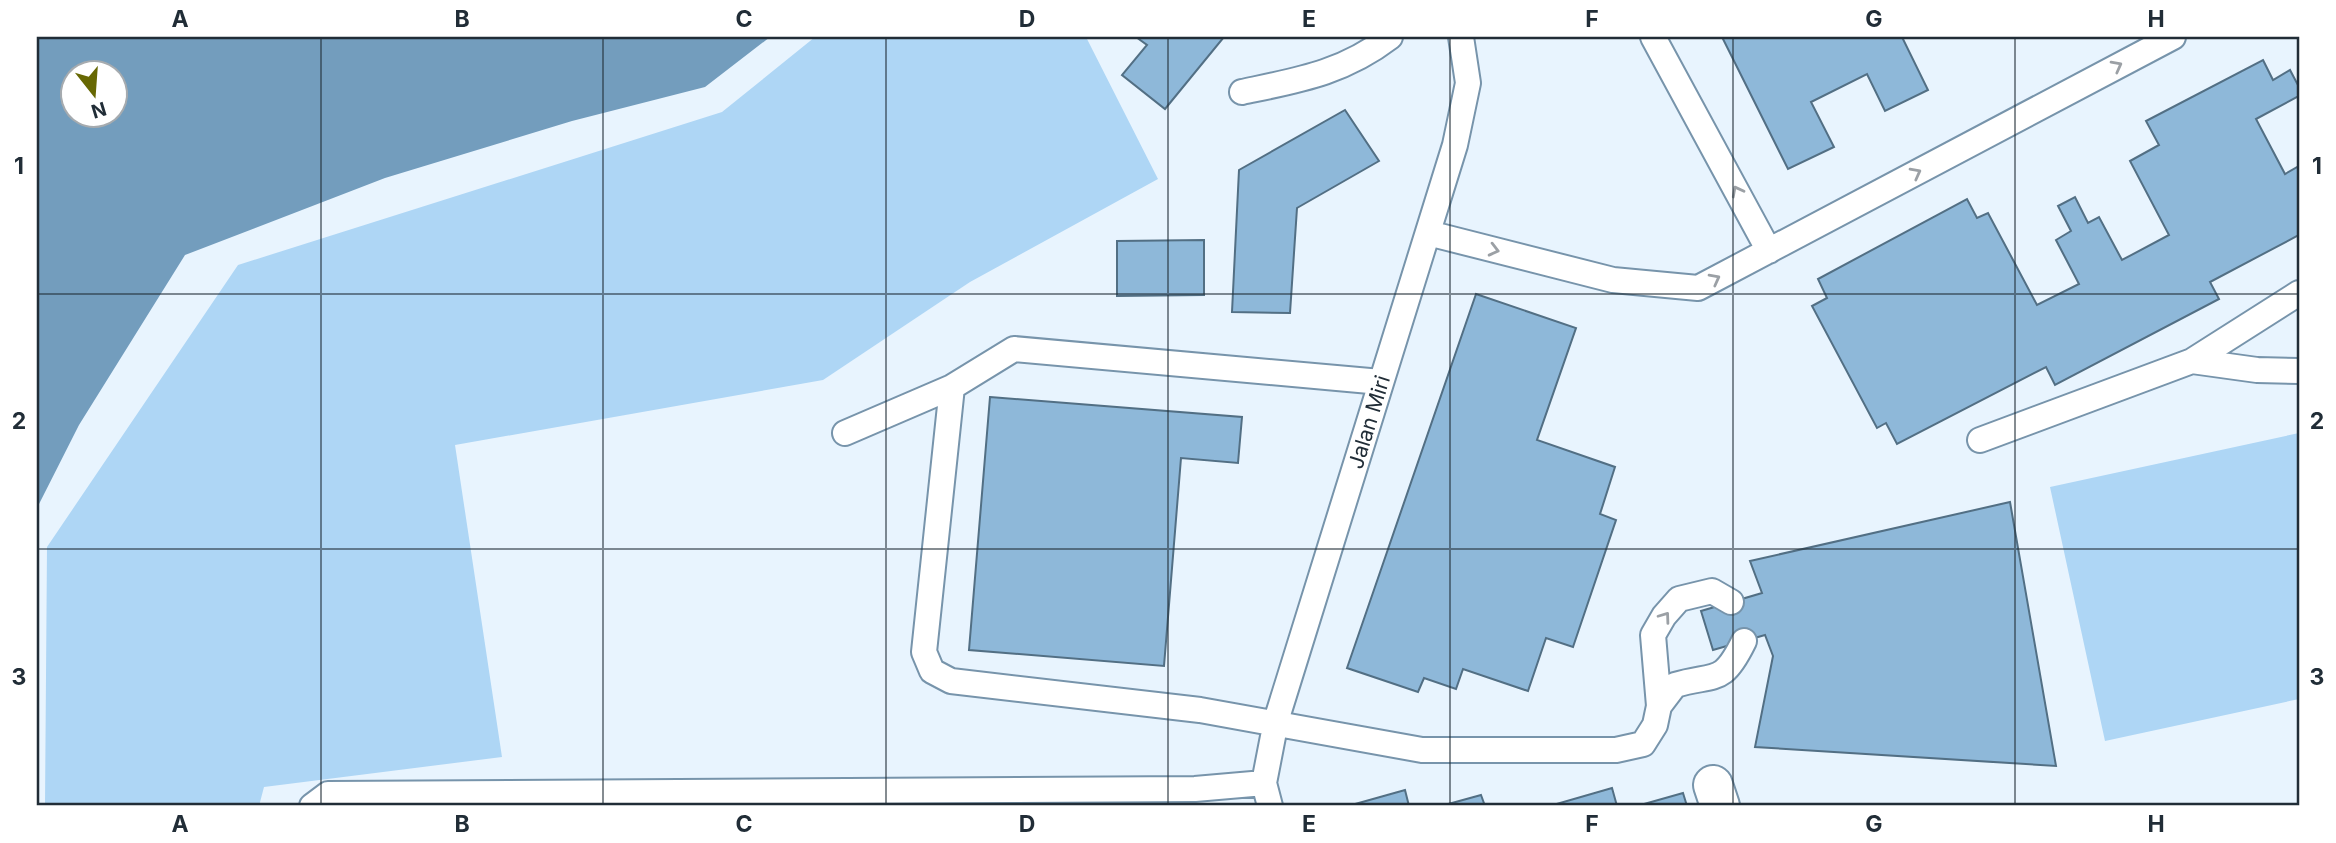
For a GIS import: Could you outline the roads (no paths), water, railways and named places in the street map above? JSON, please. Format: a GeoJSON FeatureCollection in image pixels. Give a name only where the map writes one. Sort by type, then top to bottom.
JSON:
{"type":"FeatureCollection","features":[{"type":"Feature","properties":{"kind":"lane"},"geometry":{"type":"LineString","coordinates":[[1242,92],[1326,74],[1359,58],[1390,37]]}},
{"type":"Feature","properties":{"kind":"lane","name":"Jalan Miri"},"geometry":{"type":"LineString","coordinates":[[1267,794],[1276,721],[1455,145],[1468,83],[1461,37]]}},
{"type":"Feature","properties":{"kind":"lane"},"geometry":{"type":"LineString","coordinates":[[1653,37],[1769,251]]}},
{"type":"Feature","properties":{"kind":"lane"},"geometry":{"type":"LineString","coordinates":[[1427,233],[1613,280],[1698,288],[2173,37]]}},
{"type":"Feature","properties":{"kind":"lane"},"geometry":{"type":"LineString","coordinates":[[1980,440],[2192,361],[2299,293]]}},
{"type":"Feature","properties":{"kind":"lane"},"geometry":{"type":"LineString","coordinates":[[845,433],[952,387],[1014,349],[1381,382]]}},
{"type":"Feature","properties":{"kind":"lane"},"geometry":{"type":"LineString","coordinates":[[2192,361],[2257,370],[2299,372]]}},
{"type":"Feature","properties":{"kind":"lane"},"geometry":{"type":"LineString","coordinates":[[952,387],[924,652],[932,671],[951,681],[1276,721],[1423,750],[1616,750],[1643,744],[1655,725],[1658,706],[1653,635],[1664,616],[1679,599],[1712,591],[1731,602]]}},
{"type":"Feature","properties":{"kind":"lane"},"geometry":{"type":"LineString","coordinates":[[1658,706],[1675,685],[1703,681],[1731,667],[1744,641]]}},
{"type":"Feature","properties":{"kind":"lane"},"geometry":{"type":"LineString","coordinates":[[312,806],[328,794],[514,800],[1195,789],[1267,794]]}}]}
